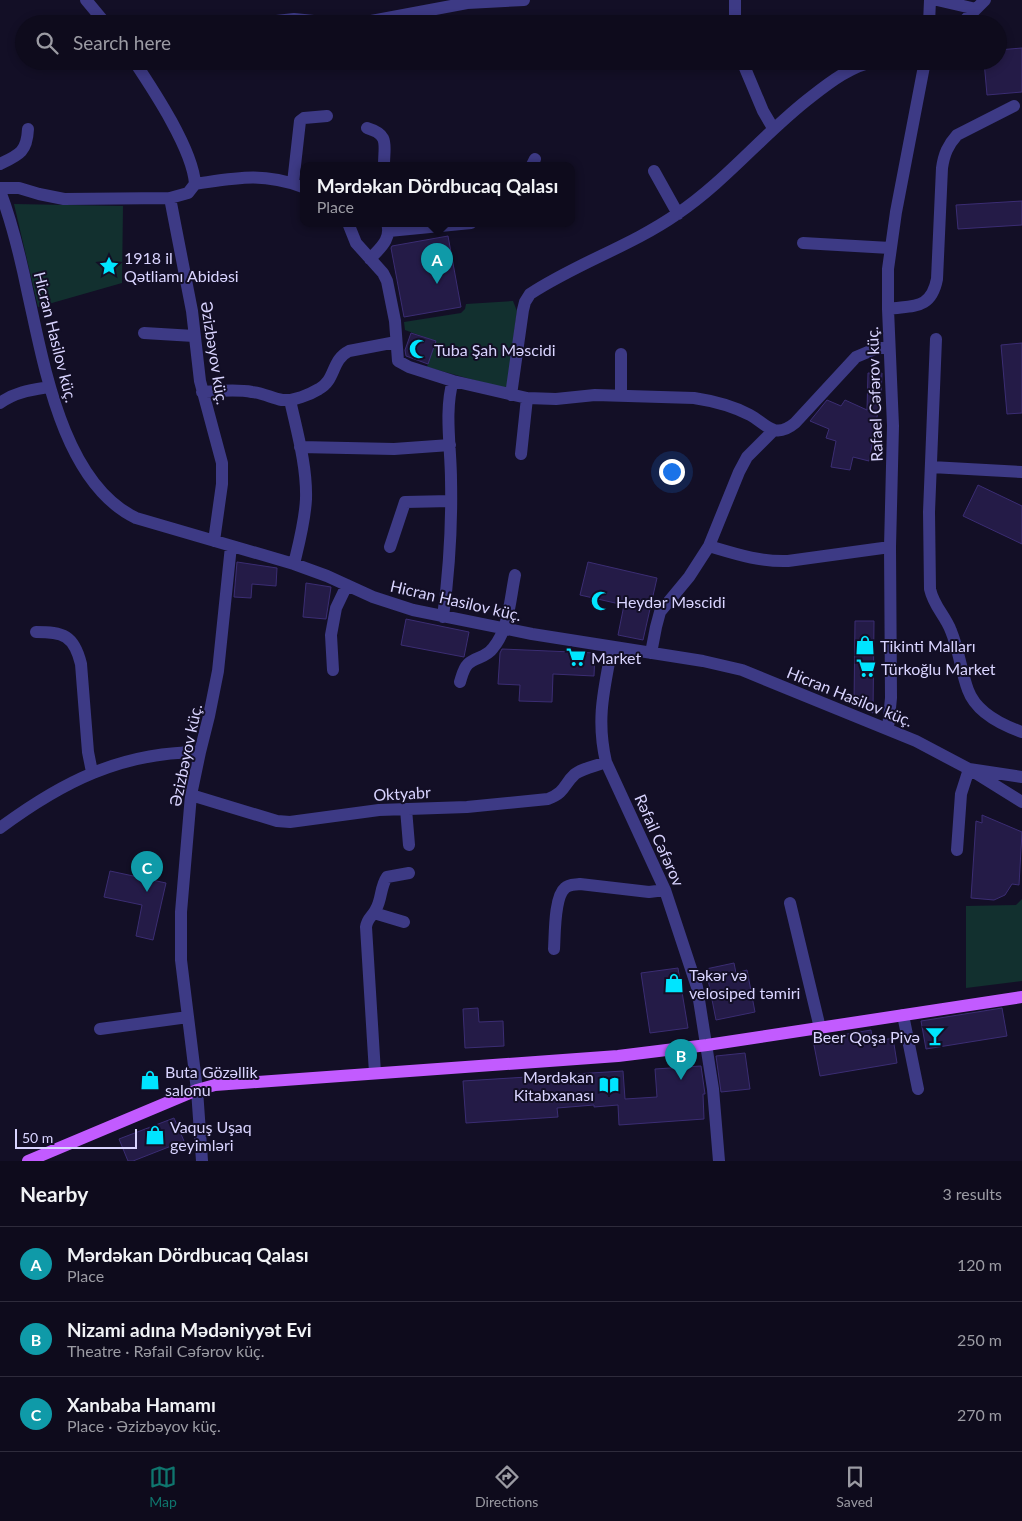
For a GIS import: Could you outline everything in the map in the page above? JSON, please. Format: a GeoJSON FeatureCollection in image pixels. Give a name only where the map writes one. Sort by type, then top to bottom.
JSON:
{"type":"FeatureCollection","features":[{"type":"Feature","properties":{"kind":"main road"},"geometry":{"type":"LineString","coordinates":[[28,1161],[197,1090],[225,1084],[608,1056],[707,1045],[1022,997]]}},
{"type":"Feature","properties":{"kind":"street"},"geometry":{"type":"LineString","coordinates":[[86,0],[98,15]]}},
{"type":"Feature","properties":{"kind":"street"},"geometry":{"type":"LineString","coordinates":[[403,15],[467,3],[524,0]]}},
{"type":"Feature","properties":{"kind":"street"},"geometry":{"type":"LineString","coordinates":[[735,0],[735,15]]}},
{"type":"Feature","properties":{"kind":"street"},"geometry":{"type":"LineString","coordinates":[[929,15],[930,0]]}},
{"type":"Feature","properties":{"kind":"street"},"geometry":{"type":"LineString","coordinates":[[937,0],[980,4]]}},
{"type":"Feature","properties":{"kind":"street"},"geometry":{"type":"LineString","coordinates":[[970,15],[980,4]]}},
{"type":"Feature","properties":{"kind":"street"},"geometry":{"type":"LineString","coordinates":[[139,70],[179,135],[193,170],[195,184]]}},
{"type":"Feature","properties":{"kind":"street"},"geometry":{"type":"LineString","coordinates":[[746,70],[763,111],[773,128]]}},
{"type":"Feature","properties":{"kind":"street"},"geometry":{"type":"LineString","coordinates":[[511,395],[523,310],[530,294],[594,258],[658,227],[678,214],[797,107],[829,83],[853,70]]}},
{"type":"Feature","properties":{"kind":"street","name":"Rafael Cəfərov küç."},"geometry":{"type":"LineString","coordinates":[[888,728],[891,698],[890,547],[893,426],[888,309],[890,248],[922,70]]}},
{"type":"Feature","properties":{"kind":"street"},"geometry":{"type":"LineString","coordinates":[[888,309],[927,301],[935,289],[942,168],[944,155],[950,143],[957,135],[1014,106]]}},
{"type":"Feature","properties":{"kind":"street"},"geometry":{"type":"LineString","coordinates":[[0,190],[19,188],[64,199],[170,198],[188,193],[195,184],[253,176],[274,178],[298,185],[300,121],[304,118],[327,116]]}},
{"type":"Feature","properties":{"kind":"street"},"geometry":{"type":"LineString","coordinates":[[367,128],[383,135],[384,162]]}},
{"type":"Feature","properties":{"kind":"street"},"geometry":{"type":"LineString","coordinates":[[0,164],[23,150],[27,140],[28,129]]}},
{"type":"Feature","properties":{"kind":"street"},"geometry":{"type":"LineString","coordinates":[[654,171],[678,214]]}},
{"type":"Feature","properties":{"kind":"street","name":"Hicran Hasilov küç."},"geometry":{"type":"LineString","coordinates":[[0,190],[15,237],[49,387],[73,449],[92,479],[115,506],[136,518],[294,564],[392,604],[443,617],[703,661],[742,670],[916,741],[969,769],[1022,802]]}},
{"type":"Feature","properties":{"kind":"street","name":"Əzizbəyov küç."},"geometry":{"type":"LineString","coordinates":[[170,198],[192,311],[202,392],[222,462],[222,479],[214,541]]}},
{"type":"Feature","properties":{"kind":"street"},"geometry":{"type":"LineString","coordinates":[[350,227],[356,243],[383,273],[387,281],[395,321],[397,357],[402,364],[453,381],[526,398],[548,400],[585,395],[680,397],[709,400],[741,410],[774,430]]}},
{"type":"Feature","properties":{"kind":"street"},"geometry":{"type":"LineString","coordinates":[[370,259],[382,246],[388,227]]}},
{"type":"Feature","properties":{"kind":"street"},"geometry":{"type":"LineString","coordinates":[[803,243],[890,248]]}},
{"type":"Feature","properties":{"kind":"street"},"geometry":{"type":"LineString","coordinates":[[144,333],[194,336]]}},
{"type":"Feature","properties":{"kind":"street"},"geometry":{"type":"LineString","coordinates":[[936,339],[931,467],[930,589],[933,601],[950,628],[969,692],[976,704],[1000,722],[1022,732]]}},
{"type":"Feature","properties":{"kind":"street"},"geometry":{"type":"LineString","coordinates":[[202,392],[252,392],[281,400],[290,400],[310,394],[326,385],[342,354],[396,342]]}},
{"type":"Feature","properties":{"kind":"street"},"geometry":{"type":"LineString","coordinates":[[651,653],[660,612],[689,577],[709,546],[747,457],[774,430],[788,428],[795,424],[856,358],[875,349],[889,346]]}},
{"type":"Feature","properties":{"kind":"street"},"geometry":{"type":"LineString","coordinates":[[621,354],[621,396]]}},
{"type":"Feature","properties":{"kind":"street"},"geometry":{"type":"LineString","coordinates":[[443,617],[448,574],[451,501],[449,404],[453,381]]}},
{"type":"Feature","properties":{"kind":"street"},"geometry":{"type":"LineString","coordinates":[[0,403],[22,392],[49,387]]}},
{"type":"Feature","properties":{"kind":"street"},"geometry":{"type":"LineString","coordinates":[[521,454],[526,398]]}},
{"type":"Feature","properties":{"kind":"street"},"geometry":{"type":"LineString","coordinates":[[290,400],[300,447],[306,498],[302,532],[294,564]]}},
{"type":"Feature","properties":{"kind":"street"},"geometry":{"type":"LineString","coordinates":[[300,447],[394,449],[450,445]]}},
{"type":"Feature","properties":{"kind":"street"},"geometry":{"type":"LineString","coordinates":[[931,467],[1022,472]]}},
{"type":"Feature","properties":{"kind":"street"},"geometry":{"type":"LineString","coordinates":[[390,547],[405,502],[451,501]]}},
{"type":"Feature","properties":{"kind":"street","name":"Əzizbəyov küç."},"geometry":{"type":"LineString","coordinates":[[202,1161],[197,1090],[181,960],[180,933],[191,795],[210,716],[218,671],[231,546]]}},
{"type":"Feature","properties":{"kind":"street"},"geometry":{"type":"LineString","coordinates":[[709,546],[771,562],[890,547]]}},
{"type":"Feature","properties":{"kind":"street"},"geometry":{"type":"LineString","coordinates":[[460,682],[469,663],[486,656],[500,639],[515,575]]}},
{"type":"Feature","properties":{"kind":"street"},"geometry":{"type":"LineString","coordinates":[[333,670],[331,634],[336,608],[346,585]]}},
{"type":"Feature","properties":{"kind":"street"},"geometry":{"type":"LineString","coordinates":[[36,632],[54,632],[67,637],[78,653],[81,664],[88,752],[92,772]]}},
{"type":"Feature","properties":{"kind":"street","name":"Rəfail Cəfərov"},"geometry":{"type":"LineString","coordinates":[[612,647],[600,717],[602,747],[606,762],[665,890],[696,987],[713,1089],[719,1161]]}},
{"type":"Feature","properties":{"kind":"street"},"geometry":{"type":"LineString","coordinates":[[0,828],[48,795],[92,772],[117,763],[152,755],[200,752]]}},
{"type":"Feature","properties":{"kind":"street","name":"Oktyabr"},"geometry":{"type":"LineString","coordinates":[[191,795],[277,821],[290,822],[379,810],[467,807],[548,799],[558,795],[577,773],[606,762]]}},
{"type":"Feature","properties":{"kind":"street"},"geometry":{"type":"LineString","coordinates":[[957,850],[961,794],[969,769],[1022,777]]}},
{"type":"Feature","properties":{"kind":"street"},"geometry":{"type":"LineString","coordinates":[[406,808],[409,845]]}},
{"type":"Feature","properties":{"kind":"street"},"geometry":{"type":"LineString","coordinates":[[375,1073],[366,927],[369,917],[374,913],[379,903],[383,884],[387,877],[409,873]]}},
{"type":"Feature","properties":{"kind":"street"},"geometry":{"type":"LineString","coordinates":[[554,949],[557,907],[560,894],[564,888],[580,884],[648,892],[665,890]]}},
{"type":"Feature","properties":{"kind":"street"},"geometry":{"type":"LineString","coordinates":[[790,903],[820,1028]]}},
{"type":"Feature","properties":{"kind":"street"},"geometry":{"type":"LineString","coordinates":[[374,913],[404,922]]}},
{"type":"Feature","properties":{"kind":"street"},"geometry":{"type":"LineString","coordinates":[[903,1015],[918,1089]]}},
{"type":"Feature","properties":{"kind":"street"},"geometry":{"type":"LineString","coordinates":[[100,1029],[188,1017]]}},
{"type":"Feature","properties":{"kind":"green space"},"geometry":{"type":"Polygon","coordinates":[[[14,204],[123,206],[122,283],[38,307],[14,204]]]}},
{"type":"Feature","properties":{"kind":"green space"},"geometry":{"type":"Polygon","coordinates":[[[513,301],[517,311],[507,387],[499,387],[427,367],[435,341],[405,330],[404,322],[461,313],[465,309],[466,304],[513,301]]]}},
{"type":"Feature","properties":{"kind":"green space"},"geometry":{"type":"Polygon","coordinates":[[[1022,899],[1022,981],[966,988],[966,906],[1016,905],[1022,899]]]}},
{"type":"Feature","properties":{"kind":"building"},"geometry":{"type":"Polygon","coordinates":[[[1022,48],[1022,92],[987,95],[985,70],[1007,70],[1007,49],[1022,48]]]}},
{"type":"Feature","properties":{"kind":"building"},"geometry":{"type":"Polygon","coordinates":[[[1022,201],[1022,225],[958,229],[956,205],[1022,201]]]}},
{"type":"Feature","properties":{"kind":"building"},"geometry":{"type":"Polygon","coordinates":[[[448,236],[461,307],[404,317],[392,246],[448,236]]]}},
{"type":"Feature","properties":{"kind":"building"},"geometry":{"type":"Polygon","coordinates":[[[411,333],[436,341],[428,364],[406,356],[405,350],[411,333]]]}},
{"type":"Feature","properties":{"kind":"building"},"geometry":{"type":"Polygon","coordinates":[[[1022,343],[1022,413],[1007,414],[1001,345],[1022,343]]]}},
{"type":"Feature","properties":{"kind":"building"},"geometry":{"type":"Polygon","coordinates":[[[868,373],[882,373],[881,395],[869,461],[853,457],[850,470],[831,467],[836,441],[826,438],[829,429],[810,421],[827,400],[841,406],[845,400],[867,410],[868,373]]]}},
{"type":"Feature","properties":{"kind":"building"},"geometry":{"type":"Polygon","coordinates":[[[978,485],[1022,506],[1022,544],[963,516],[978,485]]]}},
{"type":"Feature","properties":{"kind":"building"},"geometry":{"type":"Polygon","coordinates":[[[237,562],[277,568],[276,586],[252,584],[251,598],[234,597],[237,562]]]}},
{"type":"Feature","properties":{"kind":"building"},"geometry":{"type":"Polygon","coordinates":[[[588,562],[657,578],[643,640],[618,635],[624,605],[580,595],[588,562]]]}},
{"type":"Feature","properties":{"kind":"building"},"geometry":{"type":"Polygon","coordinates":[[[306,583],[331,587],[326,619],[303,617],[306,583]]]}},
{"type":"Feature","properties":{"kind":"building"},"geometry":{"type":"Polygon","coordinates":[[[406,619],[469,632],[464,657],[401,645],[406,619]]]}},
{"type":"Feature","properties":{"kind":"building"},"geometry":{"type":"Polygon","coordinates":[[[855,621],[874,621],[873,713],[854,704],[855,621]]]}},
{"type":"Feature","properties":{"kind":"building"},"geometry":{"type":"Polygon","coordinates":[[[502,649],[595,653],[594,676],[553,674],[552,702],[519,701],[520,685],[498,684],[500,653],[502,649]]]}},
{"type":"Feature","properties":{"kind":"building"},"geometry":{"type":"Polygon","coordinates":[[[982,815],[1022,832],[1019,885],[1012,884],[1005,895],[994,900],[971,898],[976,821],[982,823],[982,815]]]}},
{"type":"Feature","properties":{"kind":"building"},"geometry":{"type":"Polygon","coordinates":[[[110,871],[166,883],[153,940],[136,936],[142,905],[104,897],[110,871]]]}},
{"type":"Feature","properties":{"kind":"building"},"geometry":{"type":"Polygon","coordinates":[[[734,963],[736,973],[747,970],[755,1012],[716,1020],[706,969],[734,963]]]}},
{"type":"Feature","properties":{"kind":"building"},"geometry":{"type":"Polygon","coordinates":[[[678,968],[688,1028],[650,1033],[641,973],[678,968]]]}},
{"type":"Feature","properties":{"kind":"building"},"geometry":{"type":"Polygon","coordinates":[[[478,1008],[479,1022],[503,1021],[504,1046],[465,1048],[463,1009],[478,1008]]]}},
{"type":"Feature","properties":{"kind":"building"},"geometry":{"type":"Polygon","coordinates":[[[1002,1008],[1007,1036],[926,1049],[921,1021],[1002,1008]]]}},
{"type":"Feature","properties":{"kind":"building"},"geometry":{"type":"Polygon","coordinates":[[[871,1030],[873,1042],[893,1038],[897,1063],[820,1076],[813,1040],[871,1030]]]}},
{"type":"Feature","properties":{"kind":"building"},"geometry":{"type":"Polygon","coordinates":[[[745,1053],[750,1089],[721,1092],[716,1056],[745,1053]]]}},
{"type":"Feature","properties":{"kind":"building"},"geometry":{"type":"Polygon","coordinates":[[[701,1066],[705,1094],[703,1094],[704,1119],[619,1125],[618,1105],[594,1107],[594,1105],[557,1108],[558,1117],[466,1123],[463,1081],[623,1071],[625,1099],[657,1097],[655,1069],[701,1066]]]}},
{"type":"Feature","properties":{"kind":"building"},"geometry":{"type":"Polygon","coordinates":[[[174,1118],[184,1141],[133,1161],[128,1161],[119,1139],[174,1118]]]}},
{"type":"Feature","properties":{"kind":"place","name":"1918 il Qətliamı Abidəsi"},"geometry":{"type":"Point","coordinates":[109,266]}},
{"type":"Feature","properties":{"kind":"place","name":"Mərdəkan Dördbucaq Qalası"},"geometry":{"type":"Point","coordinates":[437,284]}},
{"type":"Feature","properties":{"kind":"place","name":"Tuba Şah Məscidi"},"geometry":{"type":"Point","coordinates":[419,349]}},
{"type":"Feature","properties":{"kind":"place","name":"Heydər Məscidi"},"geometry":{"type":"Point","coordinates":[601,601]}},
{"type":"Feature","properties":{"kind":"place","name":"Tikinti Malları"},"geometry":{"type":"Point","coordinates":[865,645]}},
{"type":"Feature","properties":{"kind":"place","name":"Market"},"geometry":{"type":"Point","coordinates":[576,657]}},
{"type":"Feature","properties":{"kind":"place","name":"Türkoğlu Market"},"geometry":{"type":"Point","coordinates":[866,668]}},
{"type":"Feature","properties":{"kind":"place","name":"Xanbaba Hamamı"},"geometry":{"type":"Point","coordinates":[147,892]}},
{"type":"Feature","properties":{"kind":"place","name":"Təkər və velosiped təmiri"},"geometry":{"type":"Point","coordinates":[674,983]}},
{"type":"Feature","properties":{"kind":"place","name":"Beer Qoşa Pivə"},"geometry":{"type":"Point","coordinates":[935,1036]}},
{"type":"Feature","properties":{"kind":"place","name":"Buta Gözəllik salonu"},"geometry":{"type":"Point","coordinates":[150,1080]}},
{"type":"Feature","properties":{"kind":"place","name":"Nizami adına Mədəniyyət Evi"},"geometry":{"type":"Point","coordinates":[681,1080]}},
{"type":"Feature","properties":{"kind":"place","name":"Mərdəkan Kitabxanası"},"geometry":{"type":"Point","coordinates":[609,1085]}},
{"type":"Feature","properties":{"kind":"place","name":"Vaquş Uşaq geyimləri"},"geometry":{"type":"Point","coordinates":[155,1135]}}]}
